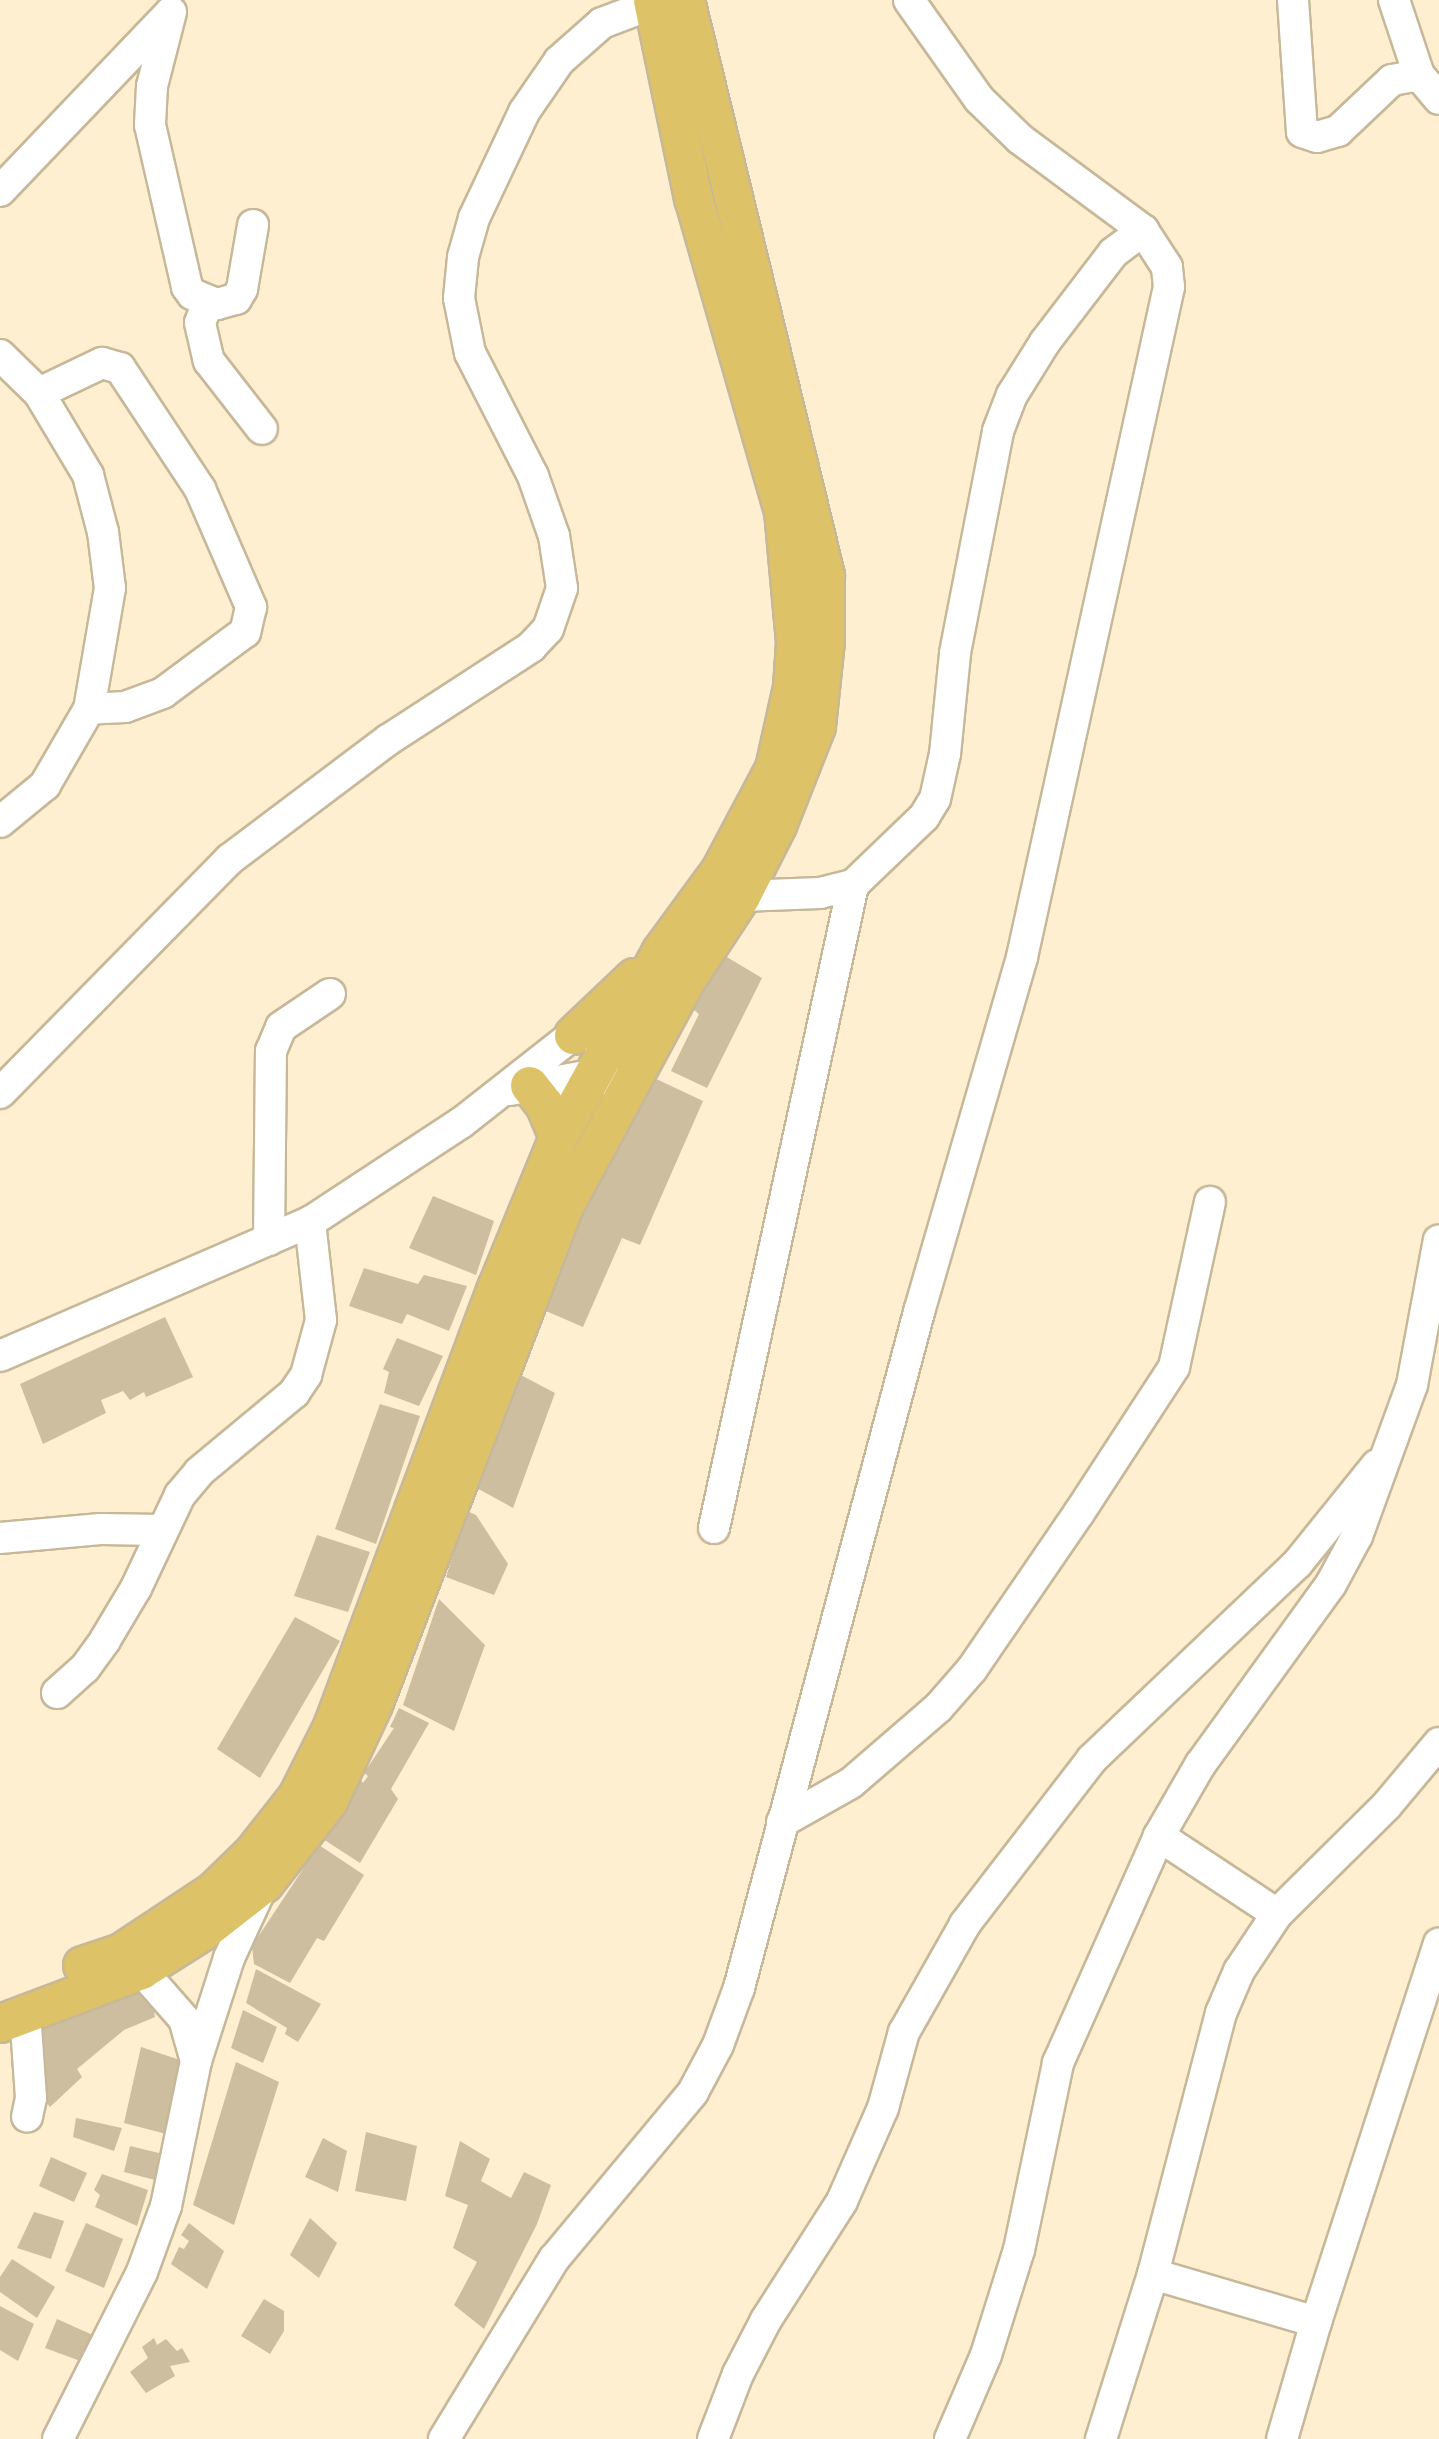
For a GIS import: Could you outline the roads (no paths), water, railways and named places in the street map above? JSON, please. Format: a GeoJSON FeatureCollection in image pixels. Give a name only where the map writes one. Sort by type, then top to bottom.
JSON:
{"type":"FeatureCollection","features":[{"type":"Feature","properties":{"kind":"main road"},"geometry":{"type":"LineString","coordinates":[[8,2010],[141,1970],[233,1910],[264,1883],[328,1801],[352,1755],[564,1206],[708,942],[741,896],[777,825],[816,726],[825,640],[825,575],[798,510],[693,198],[663,2]]}},
{"type":"Feature","properties":{"kind":"main road"},"geometry":{"type":"LineString","coordinates":[[8,2010],[121,1952],[213,1891],[282,1818],[331,1726],[496,1288],[558,1137],[660,952],[720,870],[774,768],[792,687],[798,510]]}},
{"type":"Feature","properties":{"kind":"main road"},"geometry":{"type":"LineString","coordinates":[[573,1035],[660,952]]}},
{"type":"Feature","properties":{"kind":"main road"},"geometry":{"type":"LineString","coordinates":[[529,1085],[544,1104],[558,1137]]}},
{"type":"Feature","properties":{"kind":"street"},"geometry":{"type":"LineString","coordinates":[[444,2439],[554,2259],[693,2092],[718,2045],[739,1988],[919,1312],[999,1042],[1054,824],[1141,399],[1169,287],[1167,267],[1143,230],[1020,139],[979,99],[909,0]]}},
{"type":"Feature","properties":{"kind":"street"},"geometry":{"type":"LineString","coordinates":[[1293,0],[1302,132],[1317,136],[1338,131],[1392,80],[1419,75]]}},
{"type":"Feature","properties":{"kind":"street"},"geometry":{"type":"LineString","coordinates":[[1394,0],[1419,75],[1439,99]]}},
{"type":"Feature","properties":{"kind":"street"},"geometry":{"type":"LineString","coordinates":[[0,1093],[230,859],[388,740],[531,647],[548,629],[562,588],[554,536],[533,476],[470,353],[459,298],[463,257],[474,218],[524,112],[559,61],[601,23],[663,2]]}},
{"type":"Feature","properties":{"kind":"street"},"geometry":{"type":"LineString","coordinates":[[0,191],[176,6]]}},
{"type":"Feature","properties":{"kind":"street"},"geometry":{"type":"LineString","coordinates":[[176,6],[152,86],[150,125],[187,287],[208,302],[236,299],[242,289],[253,225]]}},
{"type":"Feature","properties":{"kind":"street"},"geometry":{"type":"LineString","coordinates":[[741,896],[820,892],[853,886],[902,839],[935,799],[974,540],[998,431],[1012,395],[1084,289],[1113,253],[1143,230]]}},
{"type":"Feature","properties":{"kind":"street"},"geometry":{"type":"LineString","coordinates":[[208,302],[200,323],[209,361],[262,429]]}},
{"type":"Feature","properties":{"kind":"street"},"geometry":{"type":"LineString","coordinates":[[0,822],[45,785],[89,709],[110,589],[103,532],[88,475],[39,393],[2,351]]}},
{"type":"Feature","properties":{"kind":"street"},"geometry":{"type":"LineString","coordinates":[[39,393],[102,363],[120,368],[200,489],[251,607],[252,619],[237,639],[163,692],[125,707],[89,709]]}},
{"type":"Feature","properties":{"kind":"street"},"geometry":{"type":"LineString","coordinates":[[714,1528],[853,886]]}},
{"type":"Feature","properties":{"kind":"street"},"geometry":{"type":"LineString","coordinates":[[269,1240],[271,1051],[281,1027],[330,994]]}},
{"type":"Feature","properties":{"kind":"street"},"geometry":{"type":"LineString","coordinates":[[0,1356],[310,1222],[461,1123],[492,1095],[573,1035],[615,1034],[653,1045]]}},
{"type":"Feature","properties":{"kind":"street"},"geometry":{"type":"LineString","coordinates":[[492,1095],[529,1085],[591,1074],[628,1087]]}},
{"type":"Feature","properties":{"kind":"street"},"geometry":{"type":"LineString","coordinates":[[782,1822],[852,1783],[879,1762],[972,1669],[1170,1375],[1183,1341],[1210,1202]]}},
{"type":"Feature","properties":{"kind":"street"},"geometry":{"type":"LineString","coordinates":[[57,1693],[85,1668],[106,1640],[136,1588],[171,1508],[199,1472],[294,1393],[306,1375],[321,1320],[310,1222]]}},
{"type":"Feature","properties":{"kind":"street"},"geometry":{"type":"LineString","coordinates":[[950,2439],[986,2355],[1018,2250],[1058,2063],[1158,1836],[1200,1765],[1331,1584],[1373,1501],[1412,1385],[1439,1240]]}},
{"type":"Feature","properties":{"kind":"street"},"geometry":{"type":"LineString","coordinates":[[713,2439],[738,2374],[766,2320],[842,2201],[883,2108],[904,2032],[965,1924],[1092,1759],[1158,1691],[1297,1564],[1389,1451]]}},
{"type":"Feature","properties":{"kind":"street"},"geometry":{"type":"LineString","coordinates":[[0,1538],[100,1529],[161,1530]]}},
{"type":"Feature","properties":{"kind":"street"},"geometry":{"type":"LineString","coordinates":[[1101,2439],[1153,2274],[1221,2013],[1239,1971],[1277,1914],[1387,1805],[1439,1743]]}},
{"type":"Feature","properties":{"kind":"street"},"geometry":{"type":"LineString","coordinates":[[1158,1836],[1277,1914]]}},
{"type":"Feature","properties":{"kind":"street"},"geometry":{"type":"LineString","coordinates":[[58,2439],[120,2321],[166,2206],[196,2061],[229,1958],[264,1883]]}},
{"type":"Feature","properties":{"kind":"street"},"geometry":{"type":"LineString","coordinates":[[1282,2439],[1316,2322],[1439,1943]]}},
{"type":"Feature","properties":{"kind":"street"},"geometry":{"type":"LineString","coordinates":[[141,1970],[184,2019],[196,2061]]}},
{"type":"Feature","properties":{"kind":"street"},"geometry":{"type":"LineString","coordinates":[[8,2010],[31,2098],[27,2117]]}},
{"type":"Feature","properties":{"kind":"street"},"geometry":{"type":"LineString","coordinates":[[1153,2274],[1316,2322]]}}]}
